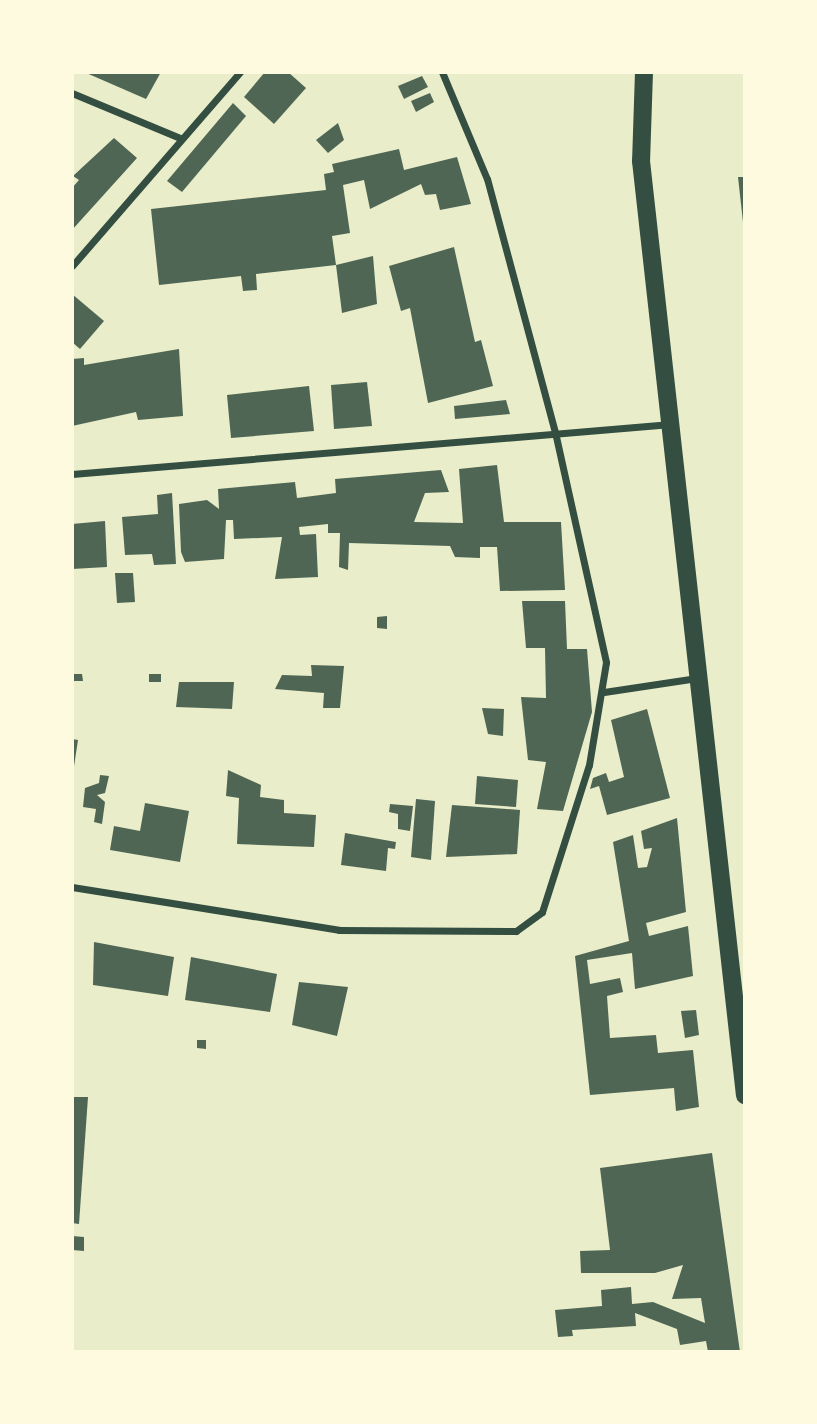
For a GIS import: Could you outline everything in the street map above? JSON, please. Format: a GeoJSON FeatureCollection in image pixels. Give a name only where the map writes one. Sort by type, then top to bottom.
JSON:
{"type":"FeatureCollection","features":[{"type":"Feature","properties":{"kind":"main road"},"geometry":{"type":"LineString","coordinates":[[644,72],[641,161],[745,1096]]}},
{"type":"Feature","properties":{"kind":"street"},"geometry":{"type":"LineString","coordinates":[[72,266],[180,138],[240,72]]}},
{"type":"Feature","properties":{"kind":"street"},"geometry":{"type":"LineString","coordinates":[[72,887],[339,930],[516,931],[542,912],[577,802],[604,692],[606,662],[556,436],[487,179],[442,72]]}},
{"type":"Feature","properties":{"kind":"street"},"geometry":{"type":"LineString","coordinates":[[72,93],[180,138]]}},
{"type":"Feature","properties":{"kind":"street"},"geometry":{"type":"LineString","coordinates":[[72,474],[556,436],[672,424]]}},
{"type":"Feature","properties":{"kind":"street"},"geometry":{"type":"LineString","coordinates":[[604,692],[699,678]]}},
{"type":"Feature","properties":{"kind":"building"},"geometry":{"type":"Polygon","coordinates":[[[84,72],[161,72],[146,99],[84,72]]]}},
{"type":"Feature","properties":{"kind":"building"},"geometry":{"type":"Polygon","coordinates":[[[265,72],[288,72],[306,88],[274,124],[244,97],[265,72]]]}},
{"type":"Feature","properties":{"kind":"building"},"geometry":{"type":"Polygon","coordinates":[[[422,76],[428,87],[404,99],[398,86],[422,76]]]}},
{"type":"Feature","properties":{"kind":"building"},"geometry":{"type":"Polygon","coordinates":[[[430,93],[434,102],[416,112],[411,101],[430,93]]]}},
{"type":"Feature","properties":{"kind":"building"},"geometry":{"type":"Polygon","coordinates":[[[233,103],[246,116],[182,192],[167,181],[233,103]]]}},
{"type":"Feature","properties":{"kind":"building"},"geometry":{"type":"Polygon","coordinates":[[[338,123],[344,140],[328,153],[316,140],[338,123]]]}},
{"type":"Feature","properties":{"kind":"building"},"geometry":{"type":"Polygon","coordinates":[[[114,138],[137,158],[72,230],[72,188],[79,180],[73,176],[114,138]]]}},
{"type":"Feature","properties":{"kind":"building"},"geometry":{"type":"Polygon","coordinates":[[[399,149],[404,170],[457,157],[471,204],[440,210],[436,194],[425,195],[421,184],[370,209],[364,180],[343,185],[350,233],[332,236],[336,265],[256,274],[257,290],[243,291],[241,276],[159,285],[151,209],[326,190],[324,174],[334,172],[332,164],[399,149]]]}},
{"type":"Feature","properties":{"kind":"building"},"geometry":{"type":"Polygon","coordinates":[[[738,177],[745,177],[745,222],[743,222],[738,177]]]}},
{"type":"Feature","properties":{"kind":"building"},"geometry":{"type":"Polygon","coordinates":[[[454,247],[475,342],[481,340],[493,386],[428,403],[410,308],[401,311],[389,266],[454,247]]]}},
{"type":"Feature","properties":{"kind":"building"},"geometry":{"type":"Polygon","coordinates":[[[373,256],[377,304],[342,313],[336,265],[373,256]]]}},
{"type":"Feature","properties":{"kind":"building"},"geometry":{"type":"Polygon","coordinates":[[[72,294],[104,321],[80,349],[72,342],[72,294]]]}},
{"type":"Feature","properties":{"kind":"building"},"geometry":{"type":"Polygon","coordinates":[[[179,349],[183,416],[138,420],[136,412],[72,426],[72,359],[84,358],[84,365],[179,349]]]}},
{"type":"Feature","properties":{"kind":"building"},"geometry":{"type":"Polygon","coordinates":[[[367,382],[372,426],[334,429],[331,385],[367,382]]]}},
{"type":"Feature","properties":{"kind":"building"},"geometry":{"type":"Polygon","coordinates":[[[309,386],[314,431],[231,438],[227,395],[309,386]]]}},
{"type":"Feature","properties":{"kind":"building"},"geometry":{"type":"Polygon","coordinates":[[[506,400],[510,414],[455,419],[454,406],[506,400]]]}},
{"type":"Feature","properties":{"kind":"building"},"geometry":{"type":"Polygon","coordinates":[[[497,465],[504,522],[561,522],[565,590],[500,591],[497,547],[480,547],[480,558],[455,557],[450,546],[349,543],[348,570],[339,567],[340,533],[328,533],[328,524],[299,527],[300,535],[316,534],[318,577],[275,579],[282,537],[234,539],[233,520],[226,520],[224,559],[185,562],[181,552],[179,504],[207,500],[219,509],[218,489],[295,482],[297,498],[336,493],[335,479],[441,470],[449,492],[425,493],[414,522],[463,523],[459,469],[497,465]]]}},
{"type":"Feature","properties":{"kind":"building"},"geometry":{"type":"Polygon","coordinates":[[[172,493],[176,564],[154,565],[152,554],[125,555],[122,517],[158,514],[157,495],[172,493]]]}},
{"type":"Feature","properties":{"kind":"building"},"geometry":{"type":"Polygon","coordinates":[[[105,521],[107,567],[72,569],[72,524],[105,521]]]}},
{"type":"Feature","properties":{"kind":"building"},"geometry":{"type":"Polygon","coordinates":[[[115,573],[133,573],[135,602],[117,603],[115,573]]]}},
{"type":"Feature","properties":{"kind":"building"},"geometry":{"type":"Polygon","coordinates":[[[522,601],[565,601],[567,649],[587,649],[592,712],[563,811],[537,809],[546,762],[528,760],[521,697],[546,698],[545,648],[526,648],[522,601]]]}},
{"type":"Feature","properties":{"kind":"building"},"geometry":{"type":"Polygon","coordinates":[[[387,616],[387,629],[377,628],[377,617],[387,616]]]}},
{"type":"Feature","properties":{"kind":"building"},"geometry":{"type":"Polygon","coordinates":[[[311,665],[344,666],[340,708],[323,708],[324,693],[275,689],[282,675],[312,676],[311,665]]]}},
{"type":"Feature","properties":{"kind":"building"},"geometry":{"type":"Polygon","coordinates":[[[72,674],[82,674],[83,681],[72,681],[72,674]]]}},
{"type":"Feature","properties":{"kind":"building"},"geometry":{"type":"Polygon","coordinates":[[[149,674],[161,674],[161,682],[149,682],[149,674]]]}},
{"type":"Feature","properties":{"kind":"building"},"geometry":{"type":"Polygon","coordinates":[[[179,682],[234,682],[232,709],[176,707],[179,682]]]}},
{"type":"Feature","properties":{"kind":"building"},"geometry":{"type":"Polygon","coordinates":[[[482,708],[504,709],[503,736],[488,734],[482,708]]]}},
{"type":"Feature","properties":{"kind":"building"},"geometry":{"type":"Polygon","coordinates":[[[647,709],[670,798],[607,815],[599,786],[590,789],[593,778],[606,773],[609,782],[624,777],[611,720],[647,709]]]}},
{"type":"Feature","properties":{"kind":"building"},"geometry":{"type":"Polygon","coordinates":[[[72,739],[78,740],[73,773],[72,773],[72,739]]]}},
{"type":"Feature","properties":{"kind":"building"},"geometry":{"type":"Polygon","coordinates":[[[228,770],[261,785],[260,797],[284,800],[284,813],[316,815],[314,847],[237,844],[239,798],[226,796],[228,770]]]}},
{"type":"Feature","properties":{"kind":"building"},"geometry":{"type":"Polygon","coordinates":[[[100,775],[109,776],[105,793],[97,795],[105,802],[102,824],[94,822],[96,809],[83,807],[85,788],[99,783],[100,775]]]}},
{"type":"Feature","properties":{"kind":"building"},"geometry":{"type":"Polygon","coordinates":[[[477,776],[518,780],[516,807],[475,804],[477,776]]]}},
{"type":"Feature","properties":{"kind":"building"},"geometry":{"type":"Polygon","coordinates":[[[416,799],[435,801],[431,860],[411,857],[416,799]]]}},
{"type":"Feature","properties":{"kind":"building"},"geometry":{"type":"Polygon","coordinates":[[[145,803],[189,811],[180,862],[110,850],[114,826],[140,831],[145,803]]]}},
{"type":"Feature","properties":{"kind":"building"},"geometry":{"type":"Polygon","coordinates":[[[390,804],[413,806],[410,831],[398,829],[398,814],[389,812],[390,804]]]}},
{"type":"Feature","properties":{"kind":"building"},"geometry":{"type":"Polygon","coordinates":[[[452,805],[520,810],[517,854],[446,857],[452,805]]]}},
{"type":"Feature","properties":{"kind":"building"},"geometry":{"type":"Polygon","coordinates":[[[677,818],[686,912],[646,923],[649,936],[688,926],[693,976],[635,989],[632,953],[587,960],[590,984],[620,978],[623,992],[607,996],[610,1038],[656,1035],[658,1053],[693,1050],[699,1107],[676,1111],[674,1088],[590,1095],[575,956],[629,941],[613,842],[633,835],[638,868],[647,867],[652,848],[644,849],[641,831],[677,818]]]}},
{"type":"Feature","properties":{"kind":"building"},"geometry":{"type":"Polygon","coordinates":[[[345,833],[396,842],[395,849],[388,848],[386,871],[341,865],[345,833]]]}},
{"type":"Feature","properties":{"kind":"building"},"geometry":{"type":"Polygon","coordinates":[[[94,942],[174,957],[168,996],[93,985],[94,942]]]}},
{"type":"Feature","properties":{"kind":"building"},"geometry":{"type":"Polygon","coordinates":[[[191,957],[277,974],[270,1012],[185,1000],[191,957]]]}},
{"type":"Feature","properties":{"kind":"building"},"geometry":{"type":"Polygon","coordinates":[[[299,982],[348,987],[337,1036],[292,1025],[299,982]]]}},
{"type":"Feature","properties":{"kind":"building"},"geometry":{"type":"Polygon","coordinates":[[[696,1010],[699,1035],[685,1038],[681,1011],[696,1010]]]}},
{"type":"Feature","properties":{"kind":"building"},"geometry":{"type":"Polygon","coordinates":[[[197,1040],[206,1040],[206,1049],[197,1048],[197,1040]]]}},
{"type":"Feature","properties":{"kind":"building"},"geometry":{"type":"Polygon","coordinates":[[[72,1097],[88,1097],[79,1224],[72,1223],[72,1097]]]}},
{"type":"Feature","properties":{"kind":"building"},"geometry":{"type":"Polygon","coordinates":[[[712,1153],[740,1352],[708,1352],[706,1341],[680,1345],[677,1329],[635,1313],[636,1326],[572,1330],[573,1336],[558,1337],[555,1310],[602,1306],[601,1290],[631,1287],[632,1304],[653,1302],[705,1323],[701,1298],[672,1299],[683,1265],[655,1273],[581,1273],[580,1251],[610,1250],[600,1168],[712,1153]]]}},
{"type":"Feature","properties":{"kind":"building"},"geometry":{"type":"Polygon","coordinates":[[[72,1236],[84,1237],[84,1251],[72,1250],[72,1236]]]}}]}
